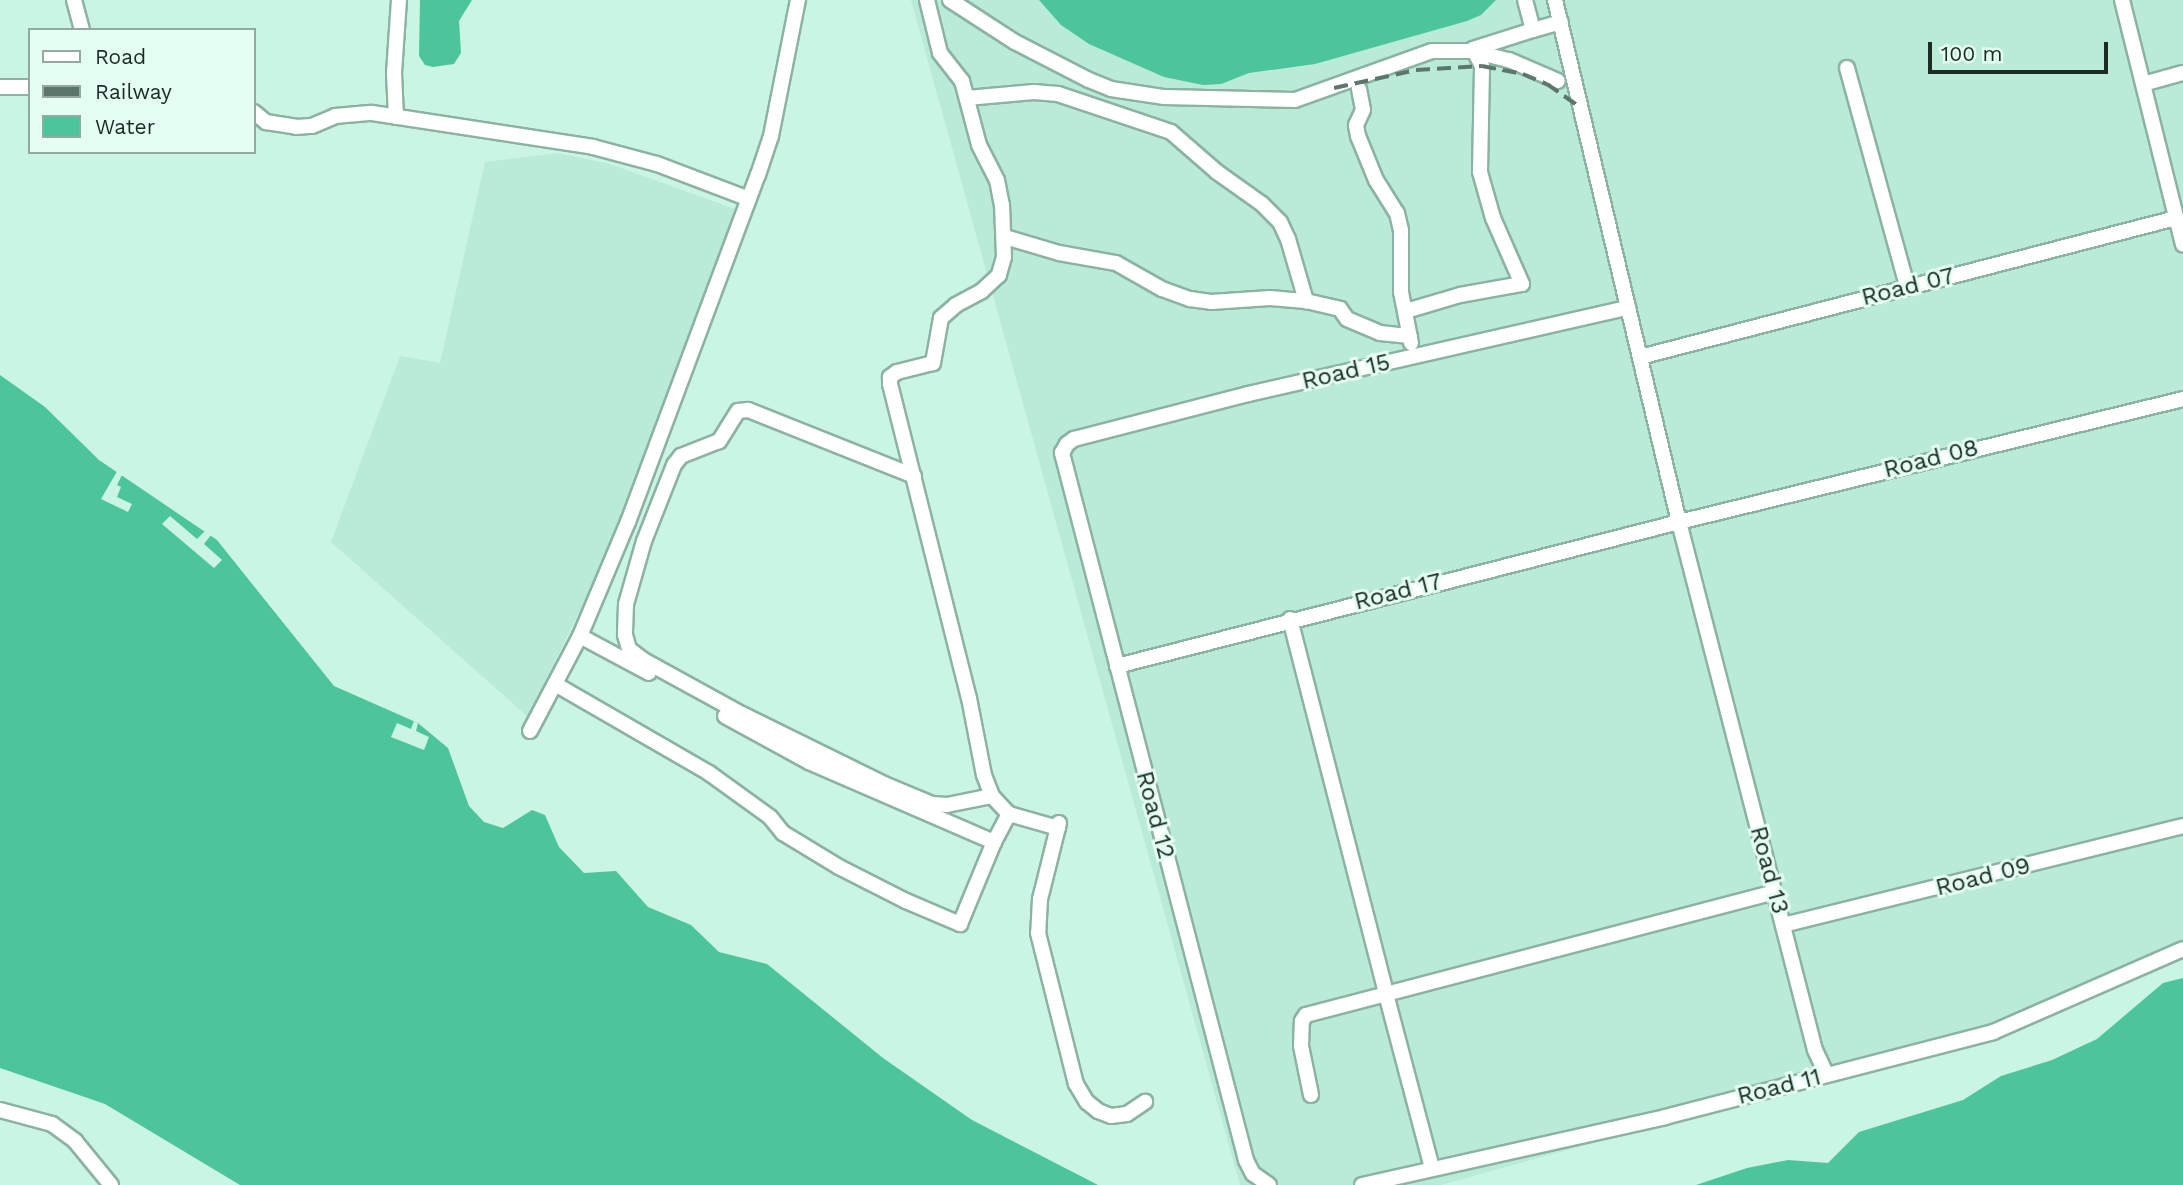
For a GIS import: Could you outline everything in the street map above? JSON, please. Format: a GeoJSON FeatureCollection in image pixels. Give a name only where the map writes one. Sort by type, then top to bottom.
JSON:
{"type":"FeatureCollection","features":[{"type":"Feature","properties":{"kind":"street"},"geometry":{"type":"LineString","coordinates":[[74,0],[81,28]]}},
{"type":"Feature","properties":{"kind":"street"},"geometry":{"type":"LineString","coordinates":[[396,117],[394,73],[399,0]]}},
{"type":"Feature","properties":{"kind":"street"},"geometry":{"type":"LineString","coordinates":[[530,731],[580,636],[645,480],[749,199],[771,136],[797,0]]}},
{"type":"Feature","properties":{"kind":"street"},"geometry":{"type":"LineString","coordinates":[[927,0],[940,53],[957,72],[979,145],[997,180],[1004,237],[999,275],[982,291],[956,305],[941,318],[933,363],[897,372],[890,377],[969,698],[984,775],[992,796],[1009,814],[1058,825],[1040,899],[1038,933],[1076,1084],[1087,1102],[1098,1111],[1111,1116],[1127,1114],[1145,1102]]}},
{"type":"Feature","properties":{"kind":"street"},"geometry":{"type":"LineString","coordinates":[[950,0],[1015,42],[1089,80],[1111,89],[1164,97],[1295,100],[1432,51],[1472,51],[1509,60],[1558,81]]}},
{"type":"Feature","properties":{"kind":"street"},"geometry":{"type":"LineString","coordinates":[[1525,0],[1533,30]]}},
{"type":"Feature","properties":{"kind":"street","name":"Road 13"},"geometry":{"type":"LineString","coordinates":[[1555,0],[1679,522],[1815,1050],[1826,1074]]}},
{"type":"Feature","properties":{"kind":"street"},"geometry":{"type":"LineString","coordinates":[[2122,0],[2183,244]]}},
{"type":"Feature","properties":{"kind":"street"},"geometry":{"type":"LineString","coordinates":[[1406,311],[1460,295],[1522,284],[1493,218],[1480,172],[1482,66],[1473,49],[1560,22]]}},
{"type":"Feature","properties":{"kind":"street"},"geometry":{"type":"LineString","coordinates":[[1847,68],[1908,286]]}},
{"type":"Feature","properties":{"kind":"street"},"geometry":{"type":"LineString","coordinates":[[2143,83],[2183,74]]}},
{"type":"Feature","properties":{"kind":"street"},"geometry":{"type":"LineString","coordinates":[[0,87],[28,87]]}},
{"type":"Feature","properties":{"kind":"street"},"geometry":{"type":"LineString","coordinates":[[1359,89],[1363,110],[1356,125],[1358,136],[1376,180],[1397,213],[1401,230],[1401,292],[1414,357]]}},
{"type":"Feature","properties":{"kind":"street"},"geometry":{"type":"LineString","coordinates":[[967,98],[1034,92],[1058,94],[1171,132],[1217,172],[1262,204],[1280,222],[1288,239],[1306,301]]}},
{"type":"Feature","properties":{"kind":"street"},"geometry":{"type":"LineString","coordinates":[[256,114],[266,122],[296,127],[356,113],[593,147],[657,164],[749,199]]}},
{"type":"Feature","properties":{"kind":"street","name":"Road 07"},"geometry":{"type":"LineString","coordinates":[[1640,357],[2176,218]]}},
{"type":"Feature","properties":{"kind":"street"},"geometry":{"type":"LineString","coordinates":[[1004,237],[1059,253],[1116,263],[1162,289],[1190,299],[1211,302],[1270,298],[1306,301],[1340,309],[1347,319],[1380,333],[1410,336]]}},
{"type":"Feature","properties":{"kind":"street","name":"Road 15"},"geometry":{"type":"LineString","coordinates":[[1066,444],[1074,439],[1248,394],[1628,308]]}},
{"type":"Feature","properties":{"kind":"street","name":"Road 08"},"geometry":{"type":"LineString","coordinates":[[1679,522],[2183,399]]}},
{"type":"Feature","properties":{"kind":"street"},"geometry":{"type":"LineString","coordinates":[[914,476],[748,410],[738,411],[719,442],[681,456],[674,465],[644,541],[625,604],[625,635],[629,649],[645,661],[742,714],[884,784],[932,804],[947,806],[992,796]]}},
{"type":"Feature","properties":{"kind":"street","name":"Road 12"},"geometry":{"type":"LineString","coordinates":[[1066,444],[1062,453],[1246,1160],[1265,1183]]}},
{"type":"Feature","properties":{"kind":"street","name":"Road 17"},"geometry":{"type":"LineString","coordinates":[[1117,666],[1679,522]]}},
{"type":"Feature","properties":{"kind":"street"},"geometry":{"type":"LineString","coordinates":[[1290,620],[1433,1168]]}},
{"type":"Feature","properties":{"kind":"street"},"geometry":{"type":"LineString","coordinates":[[580,636],[809,762],[994,842]]}},
{"type":"Feature","properties":{"kind":"street"},"geometry":{"type":"LineString","coordinates":[[555,684],[709,773],[770,817],[783,833],[906,901],[960,924],[994,842],[1009,814]]}},
{"type":"Feature","properties":{"kind":"street","name":"Road 09"},"geometry":{"type":"LineString","coordinates":[[1783,925],[2183,826]]}},
{"type":"Feature","properties":{"kind":"street"},"geometry":{"type":"LineString","coordinates":[[1311,1096],[1301,1046],[1302,1021],[1306,1015],[1774,892]]}},
{"type":"Feature","properties":{"kind":"street","name":"Road 11"},"geometry":{"type":"LineString","coordinates":[[1362,1185],[1580,1138],[1993,1032],[2183,949]]}},
{"type":"Feature","properties":{"kind":"street"},"geometry":{"type":"LineString","coordinates":[[0,1110],[52,1125],[75,1141],[111,1185]]}},
{"type":"Feature","properties":{"kind":"shaded area"},"geometry":{"type":"Polygon","coordinates":[[[911,0],[2183,0],[2183,956],[2052,1016],[1441,1185],[1240,1185],[911,0]]]}},
{"type":"Feature","properties":{"kind":"shaded area"},"geometry":{"type":"Polygon","coordinates":[[[558,153],[610,164],[738,210],[600,569],[528,717],[331,542],[400,356],[440,363],[485,162],[558,153]]]}},
{"type":"Feature","properties":{"kind":"water"},"geometry":{"type":"Polygon","coordinates":[[[420,0],[472,0],[459,21],[461,53],[454,64],[433,67],[425,65],[419,56],[420,0]]]}},
{"type":"Feature","properties":{"kind":"water"},"geometry":{"type":"Polygon","coordinates":[[[1039,0],[1496,0],[1481,15],[1467,21],[1315,64],[1249,73],[1221,84],[1203,85],[1164,77],[1089,44],[1061,25],[1039,0]]]}},
{"type":"Feature","properties":{"kind":"water"},"geometry":{"type":"Polygon","coordinates":[[[0,375],[45,407],[99,460],[217,540],[334,686],[418,723],[448,748],[469,806],[484,822],[503,828],[532,810],[545,815],[559,847],[584,873],[616,871],[648,907],[691,925],[719,952],[767,964],[883,1058],[972,1120],[1098,1185],[240,1185],[105,1104],[0,1068],[0,375]]]}},
{"type":"Feature","properties":{"kind":"water"},"geometry":{"type":"Polygon","coordinates":[[[2183,978],[2183,1185],[1696,1185],[1747,1168],[1788,1160],[1828,1163],[1859,1132],[1963,1100],[2001,1076],[2052,1060],[2097,1039],[2163,983],[2183,978]]]}},
{"type":"Feature","properties":{"kind":"pier"},"geometry":{"type":"Polygon","coordinates":[[[119,468],[124,471],[117,485],[121,487],[117,497],[132,504],[128,512],[101,499],[119,468]]]}},
{"type":"Feature","properties":{"kind":"pier"},"geometry":{"type":"Polygon","coordinates":[[[170,516],[197,539],[205,531],[211,535],[204,544],[222,560],[214,568],[162,524],[170,516]]]}},
{"type":"Feature","properties":{"kind":"pier"},"geometry":{"type":"Polygon","coordinates":[[[414,721],[418,723],[416,731],[429,737],[424,750],[391,737],[397,723],[411,729],[414,721]]]}},
{"type":"Feature","properties":{"kind":"railway"},"geometry":{"type":"LineString","coordinates":[[1334,88],[1416,70],[1482,66],[1523,74],[1547,84],[1578,106]]}}]}
